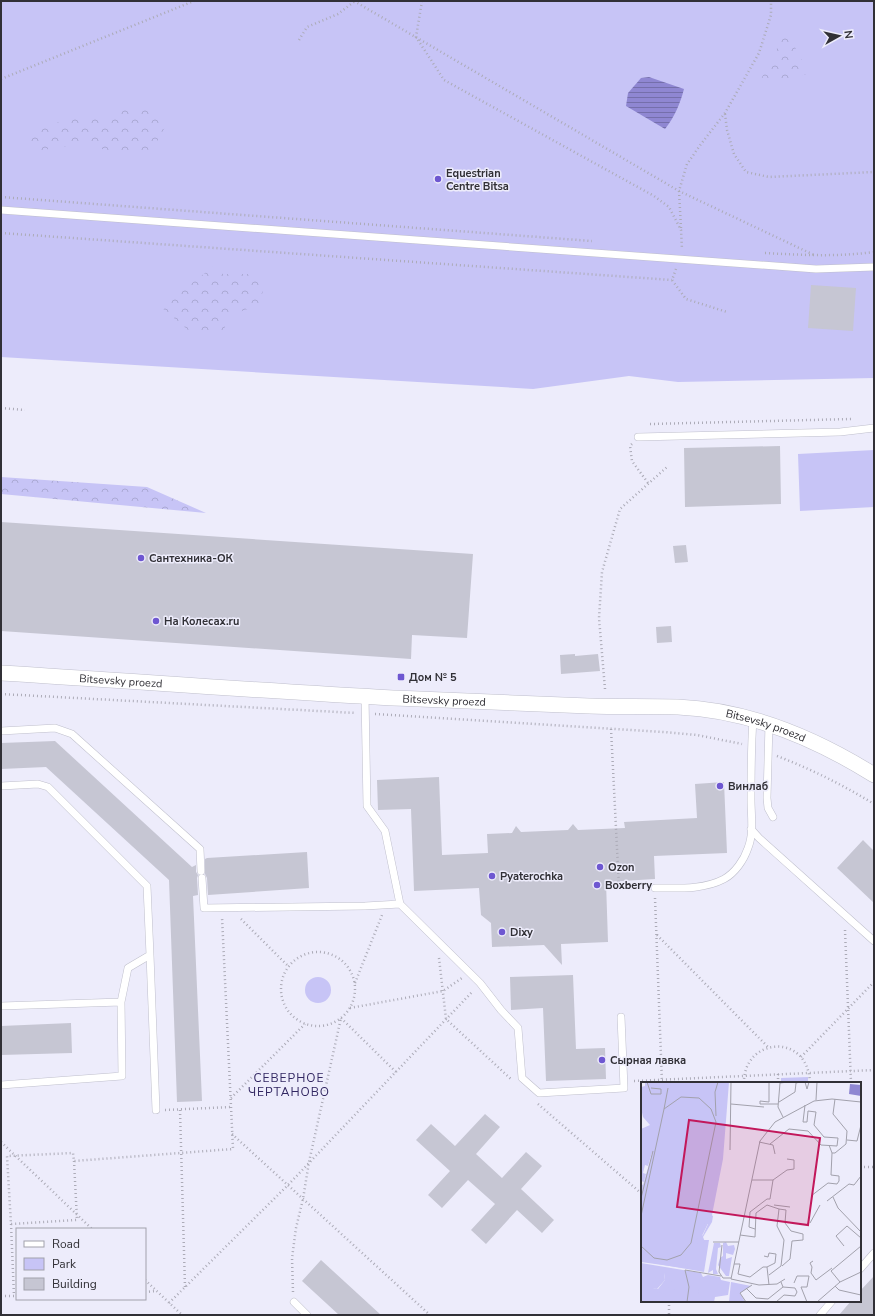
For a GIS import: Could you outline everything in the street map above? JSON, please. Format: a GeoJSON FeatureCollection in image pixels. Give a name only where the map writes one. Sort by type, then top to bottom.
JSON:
{"type":"FeatureCollection","features":[{"type":"Feature","properties":{"kind":"street","name":"Bitsevsky proezd"},"geometry":{"type":"LineString","coordinates":[[1,673],[365,696],[606,707],[679,707],[708,711],[769,724],[852,761],[874,775]]}},
{"type":"Feature","properties":{"kind":"lane"},"geometry":{"type":"LineString","coordinates":[[1,210],[816,269],[874,267]]}},
{"type":"Feature","properties":{"kind":"lane"},"geometry":{"type":"LineString","coordinates":[[638,437],[840,432],[874,428]]}},
{"type":"Feature","properties":{"kind":"lane"},"geometry":{"type":"LineString","coordinates":[[365,696],[364,713],[367,806],[385,831],[400,904],[480,983],[501,1010],[518,1028],[522,1078],[539,1093],[624,1088],[621,1017]]}},
{"type":"Feature","properties":{"kind":"lane"},"geometry":{"type":"LineString","coordinates":[[655,888],[692,888],[724,879],[734,872],[743,860],[749,848],[752,829],[751,747],[753,720]]}},
{"type":"Feature","properties":{"kind":"lane"},"geometry":{"type":"LineString","coordinates":[[769,724],[767,798],[768,808],[773,817]]}},
{"type":"Feature","properties":{"kind":"lane"},"geometry":{"type":"LineString","coordinates":[[1,731],[55,728],[72,734],[200,849],[204,908],[400,904]]}},
{"type":"Feature","properties":{"kind":"lane"},"geometry":{"type":"LineString","coordinates":[[1,786],[38,784],[48,787],[148,886],[156,1110]]}},
{"type":"Feature","properties":{"kind":"lane"},"geometry":{"type":"LineString","coordinates":[[752,829],[759,838],[874,941]]}},
{"type":"Feature","properties":{"kind":"lane"},"geometry":{"type":"LineString","coordinates":[[1,1084],[122,1076],[121,1002],[128,968],[150,955]]}},
{"type":"Feature","properties":{"kind":"lane"},"geometry":{"type":"LineString","coordinates":[[1,1006],[121,1002]]}},
{"type":"Feature","properties":{"kind":"lane"},"geometry":{"type":"LineString","coordinates":[[861,1268],[874,1253]]}},
{"type":"Feature","properties":{"kind":"lane"},"geometry":{"type":"LineString","coordinates":[[294,1302],[307,1315]]}},
{"type":"Feature","properties":{"kind":"lane"},"geometry":{"type":"LineString","coordinates":[[820,1315],[831,1302]]}},
{"type":"Feature","properties":{"kind":"path"},"geometry":{"type":"LineString","coordinates":[[1,79],[194,1]]}},
{"type":"Feature","properties":{"kind":"path"},"geometry":{"type":"LineString","coordinates":[[299,40],[307,27],[338,14],[355,1],[679,191],[817,256]]}},
{"type":"Feature","properties":{"kind":"path"},"geometry":{"type":"LineString","coordinates":[[422,1],[416,37],[444,80],[654,196],[669,208],[681,230]]}},
{"type":"Feature","properties":{"kind":"path"},"geometry":{"type":"LineString","coordinates":[[672,280],[682,247],[679,191],[687,164],[700,144],[725,114],[759,53],[771,14],[771,1]]}},
{"type":"Feature","properties":{"kind":"path"},"geometry":{"type":"LineString","coordinates":[[725,114],[727,130],[734,154],[746,172],[769,176],[874,172]]}},
{"type":"Feature","properties":{"kind":"path"},"geometry":{"type":"LineString","coordinates":[[1,197],[595,241]]}},
{"type":"Feature","properties":{"kind":"path"},"geometry":{"type":"LineString","coordinates":[[1,233],[672,280],[686,299],[727,312]]}},
{"type":"Feature","properties":{"kind":"path"},"geometry":{"type":"LineString","coordinates":[[674,246],[689,248]]}},
{"type":"Feature","properties":{"kind":"path"},"geometry":{"type":"LineString","coordinates":[[762,253],[817,256],[854,255],[874,252]]}},
{"type":"Feature","properties":{"kind":"path"},"geometry":{"type":"LineString","coordinates":[[1,408],[25,410]]}},
{"type":"Feature","properties":{"kind":"path"},"geometry":{"type":"LineString","coordinates":[[650,424],[858,418]]}},
{"type":"Feature","properties":{"kind":"path"},"geometry":{"type":"LineString","coordinates":[[638,437],[630,446],[632,461],[648,483]]}},
{"type":"Feature","properties":{"kind":"path"},"geometry":{"type":"LineString","coordinates":[[605,689],[599,618],[602,572],[620,509],[667,467]]}},
{"type":"Feature","properties":{"kind":"path"},"geometry":{"type":"LineString","coordinates":[[1,694],[364,713],[697,735],[751,747]]}},
{"type":"Feature","properties":{"kind":"path"},"geometry":{"type":"LineString","coordinates":[[611,729],[619,888],[655,888],[661,1081]]}},
{"type":"Feature","properties":{"kind":"path"},"geometry":{"type":"LineString","coordinates":[[768,753],[804,766],[833,780],[874,804]]}},
{"type":"Feature","properties":{"kind":"path"},"geometry":{"type":"LineString","coordinates":[[354,983],[386,905]]}},
{"type":"Feature","properties":{"kind":"path"},"geometry":{"type":"LineString","coordinates":[[74,1161],[233,1150],[222,908]]}},
{"type":"Feature","properties":{"kind":"path"},"geometry":{"type":"LineString","coordinates":[[230,908],[288,966]]}},
{"type":"Feature","properties":{"kind":"path"},"geometry":{"type":"LineString","coordinates":[[844,914],[851,1082]]}},
{"type":"Feature","properties":{"kind":"path"},"geometry":{"type":"LineString","coordinates":[[656,934],[768,1047]]}},
{"type":"Feature","properties":{"kind":"path"},"geometry":{"type":"LineString","coordinates":[[437,941],[446,1019],[513,1081]]}},
{"type":"Feature","properties":{"kind":"path"},"geometry":{"type":"LineString","coordinates":[[318,952],[331,954],[342,961],[350,971],[354,983],[354,996],[350,1008],[341,1018],[330,1024],[317,1026],[306,1024],[295,1019],[287,1010],[282,1000],[280,988],[288,966],[296,958],[307,953],[318,952]]}},
{"type":"Feature","properties":{"kind":"path"},"geometry":{"type":"LineString","coordinates":[[350,1008],[443,991],[470,973]]}},
{"type":"Feature","properties":{"kind":"path"},"geometry":{"type":"LineString","coordinates":[[801,1057],[874,982]]}},
{"type":"Feature","properties":{"kind":"path"},"geometry":{"type":"LineString","coordinates":[[169,1303],[288,1185],[480,983]]}},
{"type":"Feature","properties":{"kind":"path"},"geometry":{"type":"LineString","coordinates":[[341,1018],[396,1072]]}},
{"type":"Feature","properties":{"kind":"path"},"geometry":{"type":"LineString","coordinates":[[294,1302],[292,1258],[296,1228],[304,1199],[309,1162],[341,1018]]}},
{"type":"Feature","properties":{"kind":"path"},"geometry":{"type":"LineString","coordinates":[[230,1098],[306,1024]]}},
{"type":"Feature","properties":{"kind":"path"},"geometry":{"type":"LineString","coordinates":[[744,1082],[744,1076],[752,1059],[768,1047],[778,1046],[787,1047],[801,1057],[806,1063],[810,1072],[810,1082]]}},
{"type":"Feature","properties":{"kind":"path"},"geometry":{"type":"LineString","coordinates":[[624,1081],[661,1081],[810,1072],[874,1070]]}},
{"type":"Feature","properties":{"kind":"path"},"geometry":{"type":"LineString","coordinates":[[778,1074],[778,1082]]}},
{"type":"Feature","properties":{"kind":"path"},"geometry":{"type":"LineString","coordinates":[[536,1102],[641,1193]]}},
{"type":"Feature","properties":{"kind":"path"},"geometry":{"type":"LineString","coordinates":[[185,1287],[180,1110],[231,1107]]}},
{"type":"Feature","properties":{"kind":"path"},"geometry":{"type":"LineString","coordinates":[[232,1133],[430,1315]]}},
{"type":"Feature","properties":{"kind":"path"},"geometry":{"type":"LineString","coordinates":[[1,1142],[91,1228]]}},
{"type":"Feature","properties":{"kind":"path"},"geometry":{"type":"LineString","coordinates":[[1,1296],[16,1296],[11,1224],[7,1156],[73,1153],[77,1220],[11,1224]]}},
{"type":"Feature","properties":{"kind":"path"},"geometry":{"type":"LineString","coordinates":[[861,1167],[874,1166]]}},
{"type":"Feature","properties":{"kind":"path"},"geometry":{"type":"LineString","coordinates":[[146,1281],[182,1315]]}},
{"type":"Feature","properties":{"kind":"path"},"geometry":{"type":"LineString","coordinates":[[146,1292],[157,1291]]}},
{"type":"Feature","properties":{"kind":"path"},"geometry":{"type":"LineString","coordinates":[[669,1302],[669,1315]]}},
{"type":"Feature","properties":{"kind":"green space","name":"Equestrian Centre Bitsa"},"geometry":{"type":"Polygon","coordinates":[[[1,1],[874,1],[874,378],[678,382],[629,376],[533,389],[1,357],[1,1]]]}},
{"type":"Feature","properties":{"kind":"green space"},"geometry":{"type":"Polygon","coordinates":[[[786,31],[810,74],[796,76],[780,81],[759,83],[786,31]]]}},
{"type":"Feature","properties":{"kind":"green space"},"geometry":{"type":"Polygon","coordinates":[[[151,105],[165,127],[153,149],[121,154],[83,144],[36,151],[27,143],[45,126],[77,117],[103,119],[116,109],[151,105]]]}},
{"type":"Feature","properties":{"kind":"green space"},"geometry":{"type":"Polygon","coordinates":[[[214,266],[223,274],[251,274],[265,284],[259,305],[228,316],[223,334],[189,331],[161,307],[214,266]]]}},
{"type":"Feature","properties":{"kind":"green space"},"geometry":{"type":"Polygon","coordinates":[[[874,450],[874,507],[800,511],[798,454],[874,450]]]}},
{"type":"Feature","properties":{"kind":"green space"},"geometry":{"type":"Polygon","coordinates":[[[1,477],[147,487],[206,513],[1,494],[1,477]]]}},
{"type":"Feature","properties":{"kind":"green space"},"geometry":{"type":"Polygon","coordinates":[[[318,977],[327,981],[331,990],[327,999],[318,1003],[309,999],[305,990],[309,981],[318,977]]]}},
{"type":"Feature","properties":{"kind":"green space"},"geometry":{"type":"Polygon","coordinates":[[[808,1077],[808,1082],[781,1082],[781,1078],[808,1077]]]}},
{"type":"Feature","properties":{"kind":"shaded area"},"geometry":{"type":"Polygon","coordinates":[[[649,77],[684,89],[677,110],[665,129],[626,106],[628,93],[641,78],[649,77]]]}},
{"type":"Feature","properties":{"kind":"building"},"geometry":{"type":"Polygon","coordinates":[[[811,285],[856,288],[853,331],[808,328],[811,285]]]}},
{"type":"Feature","properties":{"kind":"building"},"geometry":{"type":"Polygon","coordinates":[[[780,446],[781,504],[685,507],[684,448],[780,446]]]}},
{"type":"Feature","properties":{"kind":"building"},"geometry":{"type":"Polygon","coordinates":[[[1,522],[473,554],[467,638],[412,635],[411,659],[1,631],[1,522]]]}},
{"type":"Feature","properties":{"kind":"building"},"geometry":{"type":"Polygon","coordinates":[[[686,545],[688,562],[675,563],[673,546],[686,545]]]}},
{"type":"Feature","properties":{"kind":"building"},"geometry":{"type":"Polygon","coordinates":[[[671,626],[672,642],[657,643],[656,627],[671,626]]]}},
{"type":"Feature","properties":{"kind":"building"},"geometry":{"type":"Polygon","coordinates":[[[575,654],[575,656],[598,654],[600,671],[561,674],[560,655],[575,654]]]}},
{"type":"Feature","properties":{"kind":"building"},"geometry":{"type":"Polygon","coordinates":[[[55,741],[192,867],[196,865],[196,872],[198,875],[198,895],[193,896],[202,1101],[177,1102],[169,880],[46,767],[1,769],[1,743],[55,741]]]}},
{"type":"Feature","properties":{"kind":"building"},"geometry":{"type":"Polygon","coordinates":[[[439,777],[442,855],[488,853],[487,834],[512,833],[516,826],[521,832],[568,830],[573,824],[578,830],[625,828],[624,822],[697,818],[695,784],[724,782],[727,853],[654,856],[655,879],[606,882],[608,942],[561,944],[562,965],[544,945],[492,947],[491,923],[481,915],[479,888],[414,891],[411,809],[378,810],[377,780],[439,777]]]}},
{"type":"Feature","properties":{"kind":"building"},"geometry":{"type":"Polygon","coordinates":[[[863,840],[874,851],[874,903],[837,868],[863,840]]]}},
{"type":"Feature","properties":{"kind":"building"},"geometry":{"type":"Polygon","coordinates":[[[307,852],[309,888],[208,895],[207,878],[205,874],[205,859],[207,858],[307,852]]]}},
{"type":"Feature","properties":{"kind":"building"},"geometry":{"type":"Polygon","coordinates":[[[573,975],[576,1049],[605,1048],[606,1079],[546,1081],[543,1008],[511,1010],[510,977],[573,975]]]}},
{"type":"Feature","properties":{"kind":"building"},"geometry":{"type":"Polygon","coordinates":[[[71,1023],[72,1053],[1,1055],[1,1026],[71,1023]]]}},
{"type":"Feature","properties":{"kind":"building"},"geometry":{"type":"Polygon","coordinates":[[[485,1114],[500,1127],[476,1154],[502,1178],[526,1152],[542,1166],[521,1189],[554,1220],[542,1233],[517,1210],[486,1244],[471,1230],[495,1204],[468,1180],[442,1208],[428,1195],[450,1171],[416,1140],[431,1124],[455,1146],[485,1114]]]}},
{"type":"Feature","properties":{"kind":"building"},"geometry":{"type":"Polygon","coordinates":[[[321,1260],[381,1315],[339,1315],[302,1281],[321,1260]]]}},
{"type":"Feature","properties":{"kind":"building"},"geometry":{"type":"Polygon","coordinates":[[[874,1276],[874,1315],[839,1315],[850,1302],[861,1302],[861,1290],[874,1276]]]}},
{"type":"Feature","properties":{"kind":"place","name":"Equestrian Centre Bitsa"},"geometry":{"type":"Point","coordinates":[438,179]}},
{"type":"Feature","properties":{"kind":"place","name":"Сантехника-ОК"},"geometry":{"type":"Point","coordinates":[141,558]}},
{"type":"Feature","properties":{"kind":"place","name":"На Колесах.ru"},"geometry":{"type":"Point","coordinates":[156,621]}},
{"type":"Feature","properties":{"kind":"place","name":"Дом № 5"},"geometry":{"type":"Point","coordinates":[401,677]}},
{"type":"Feature","properties":{"kind":"place","name":"Винлаб"},"geometry":{"type":"Point","coordinates":[720,786]}},
{"type":"Feature","properties":{"kind":"place","name":"Ozon"},"geometry":{"type":"Point","coordinates":[600,867]}},
{"type":"Feature","properties":{"kind":"place","name":"Pyaterochka"},"geometry":{"type":"Point","coordinates":[492,876]}},
{"type":"Feature","properties":{"kind":"place","name":"Boxberry"},"geometry":{"type":"Point","coordinates":[597,885]}},
{"type":"Feature","properties":{"kind":"place","name":"Dixy"},"geometry":{"type":"Point","coordinates":[502,932]}},
{"type":"Feature","properties":{"kind":"place","name":"Сырная лавка"},"geometry":{"type":"Point","coordinates":[602,1060]}},
{"type":"Feature","properties":{"kind":"district","name":"СЕВЕРНОЕ ЧЕРТАНОВО"},"geometry":{"type":"Point","coordinates":[289,1085]}}]}
